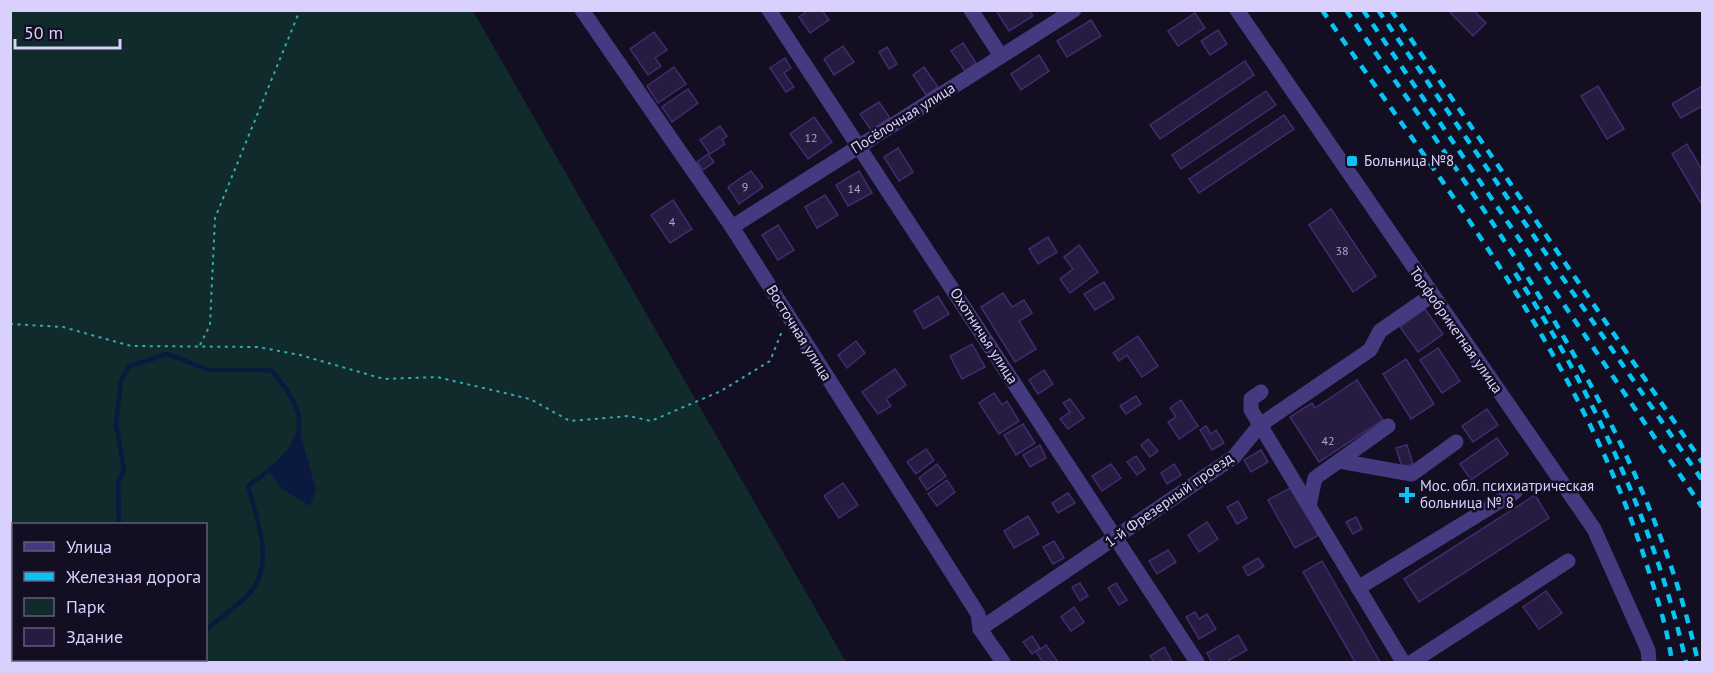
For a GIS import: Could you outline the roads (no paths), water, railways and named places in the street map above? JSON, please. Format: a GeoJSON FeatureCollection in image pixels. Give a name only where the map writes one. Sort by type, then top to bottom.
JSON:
{"type":"FeatureCollection","features":[{"type":"Feature","properties":{"kind":"street","name":"Восточная улица"},"geometry":{"type":"LineString","coordinates":[[582,10],[732,227],[978,614],[980,629],[1003,663]]}},
{"type":"Feature","properties":{"kind":"street","name":"Охотничья улица"},"geometry":{"type":"LineString","coordinates":[[769,10],[1197,663]]}},
{"type":"Feature","properties":{"kind":"street"},"geometry":{"type":"LineString","coordinates":[[971,10],[1001,56]]}},
{"type":"Feature","properties":{"kind":"street","name":"Посёлочная улица"},"geometry":{"type":"LineString","coordinates":[[732,227],[1074,10]]}},
{"type":"Feature","properties":{"kind":"street","name":"Торфобрикетная улица"},"geometry":{"type":"LineString","coordinates":[[1237,10],[1593,529],[1648,650],[1649,663]]}},
{"type":"Feature","properties":{"kind":"street","name":"1-й Фрезерный проезд"},"geometry":{"type":"LineString","coordinates":[[980,629],[1234,456],[1260,425],[1370,350],[1380,331],[1432,295]]}},
{"type":"Feature","properties":{"kind":"street"},"geometry":{"type":"LineString","coordinates":[[1261,392],[1251,399],[1251,410],[1403,663]]}},
{"type":"Feature","properties":{"kind":"street"},"geometry":{"type":"LineString","coordinates":[[1309,506],[1315,478],[1389,426]]}},
{"type":"Feature","properties":{"kind":"street"},"geometry":{"type":"LineString","coordinates":[[1339,461],[1412,474],[1456,442]]}},
{"type":"Feature","properties":{"kind":"street"},"geometry":{"type":"LineString","coordinates":[[1358,588],[1515,492]]}},
{"type":"Feature","properties":{"kind":"street"},"geometry":{"type":"LineString","coordinates":[[1412,663],[1568,561]]}},
{"type":"Feature","properties":{"kind":"water"},"geometry":{"type":"Polygon","coordinates":[[[300,433],[316,490],[310,506],[282,489],[269,471],[290,453],[300,433]]]}},
{"type":"Feature","properties":{"kind":"waterway"},"geometry":{"type":"LineString","coordinates":[[119,523],[118,483],[124,470],[116,424],[121,381],[128,367],[167,354],[209,370],[271,370],[296,406],[299,421],[298,435],[281,460],[248,486],[262,539],[263,553],[259,579],[242,601],[207,629]]}},
{"type":"Feature","properties":{"kind":"railway"},"geometry":{"type":"LineString","coordinates":[[1322,10],[1458,204],[1502,271],[1543,338],[1581,408],[1615,479],[1643,553],[1664,620],[1672,662]]}},
{"type":"Feature","properties":{"kind":"railway"},"geometry":{"type":"LineString","coordinates":[[1346,10],[1504,241],[1554,320],[1599,401],[1639,485],[1673,572],[1698,662]]}},
{"type":"Feature","properties":{"kind":"railway"},"geometry":{"type":"LineString","coordinates":[[1363,10],[1702,507]]}},
{"type":"Feature","properties":{"kind":"railway"},"geometry":{"type":"LineString","coordinates":[[1378,10],[1702,480]]}},
{"type":"Feature","properties":{"kind":"railway"},"geometry":{"type":"LineString","coordinates":[[1391,10],[1702,462]]}},
{"type":"Feature","properties":{"kind":"railway"},"geometry":{"type":"LineString","coordinates":[[1515,273],[1570,364],[1618,460],[1657,560],[1686,662]]}},
{"type":"Feature","properties":{"kind":"place","name":"Больница №8"},"geometry":{"type":"Point","coordinates":[1352,161]}},
{"type":"Feature","properties":{"kind":"place","name":"Мос. обл. психиатрическая больница № 8"},"geometry":{"type":"Point","coordinates":[1407,495]}}]}
